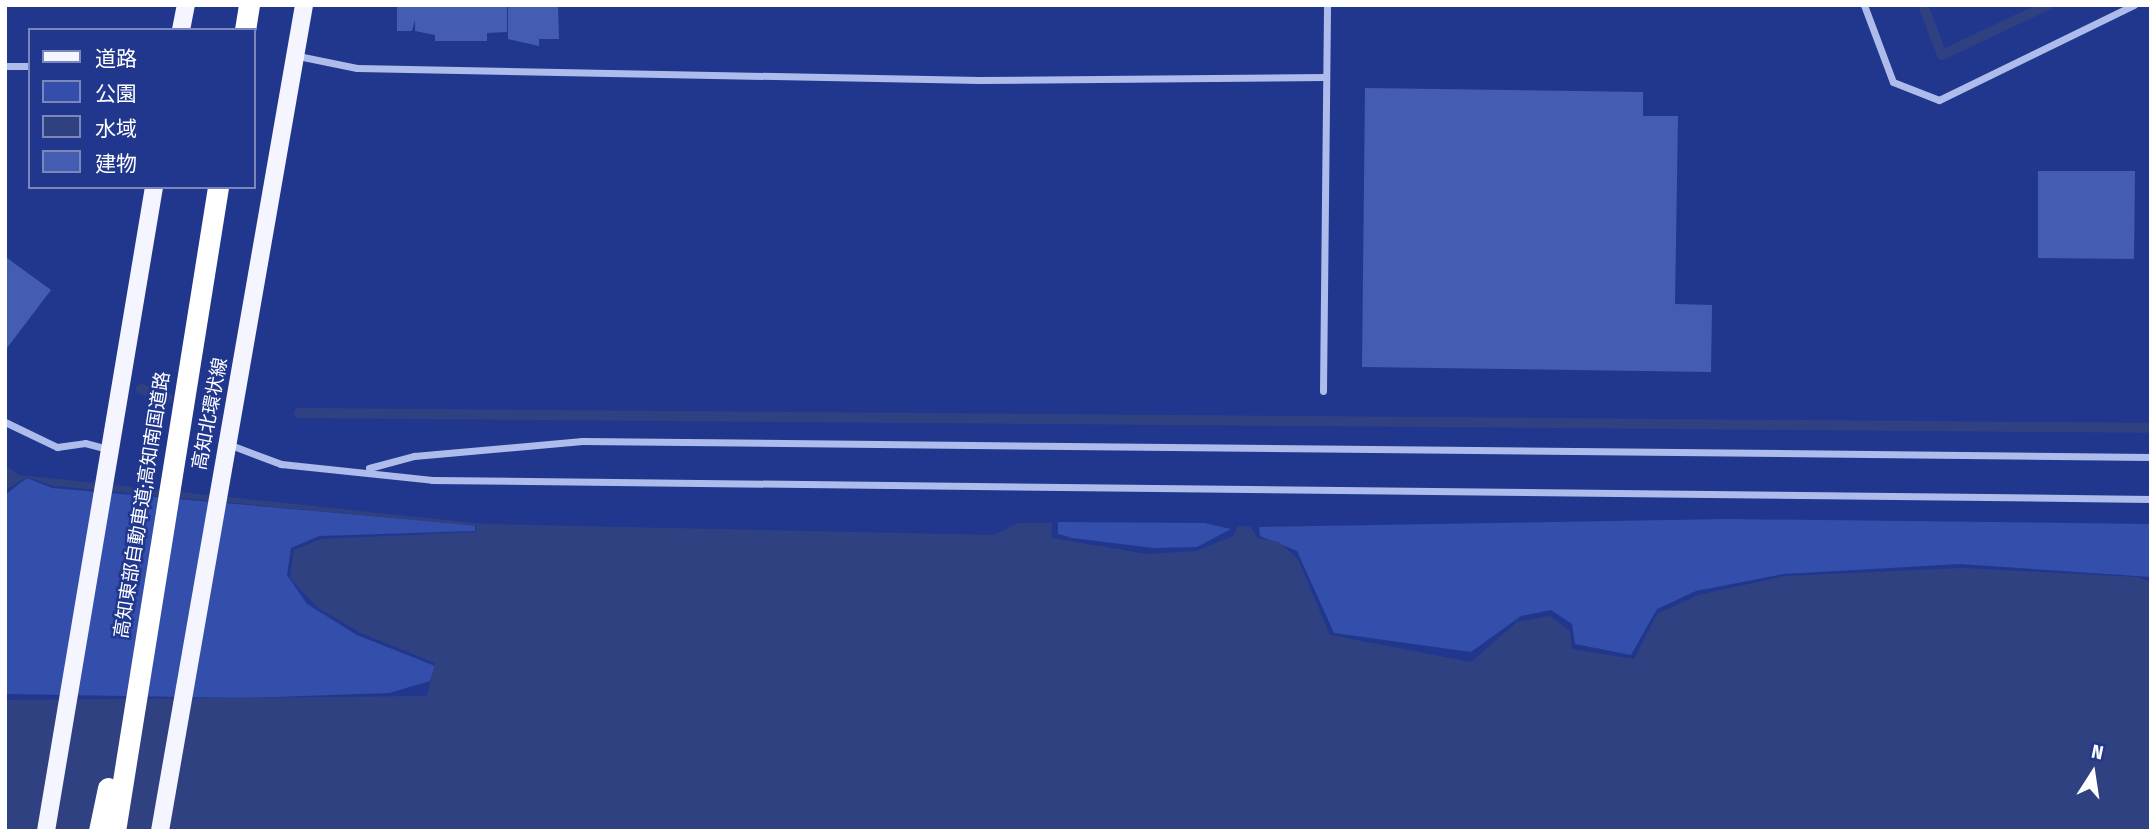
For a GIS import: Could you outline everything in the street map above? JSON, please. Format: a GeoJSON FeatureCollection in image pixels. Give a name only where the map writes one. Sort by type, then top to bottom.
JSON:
{"type":"FeatureCollection","features":[{"type":"Feature","properties":{"kind":"highway"},"geometry":{"type":"LineString","coordinates":[[245,28],[249,5]]}},
{"type":"Feature","properties":{"kind":"highway","name":"高知東部自動車道;高知南国道路"},"geometry":{"type":"LineString","coordinates":[[115,831],[174,439],[218,189]]}},
{"type":"Feature","properties":{"kind":"highway"},"geometry":{"type":"LineString","coordinates":[[99,831],[174,439]]}},
{"type":"Feature","properties":{"kind":"main road"},"geometry":{"type":"LineString","coordinates":[[181,28],[186,5]]}},
{"type":"Feature","properties":{"kind":"main road","name":"高知北環状線"},"geometry":{"type":"LineString","coordinates":[[160,831],[219,477],[298,56],[304,5]]}},
{"type":"Feature","properties":{"kind":"main road"},"geometry":{"type":"LineString","coordinates":[[46,831],[154,189]]}},
{"type":"Feature","properties":{"kind":"street"},"geometry":{"type":"LineString","coordinates":[[1323,391],[1327,5]]}},
{"type":"Feature","properties":{"kind":"street"},"geometry":{"type":"LineString","coordinates":[[1864,5],[1893,82],[1939,100],[2134,5]]}},
{"type":"Feature","properties":{"kind":"street"},"geometry":{"type":"LineString","coordinates":[[298,56],[399,69],[979,80],[1326,77]]}},
{"type":"Feature","properties":{"kind":"street"},"geometry":{"type":"LineString","coordinates":[[5,66],[28,66]]}},
{"type":"Feature","properties":{"kind":"street"},"geometry":{"type":"LineString","coordinates":[[5,422],[57,447],[85,443],[109,449]]}},
{"type":"Feature","properties":{"kind":"street"},"geometry":{"type":"LineString","coordinates":[[364,469],[414,456],[582,441],[2151,457]]}},
{"type":"Feature","properties":{"kind":"street"},"geometry":{"type":"LineString","coordinates":[[226,443],[281,464],[364,469],[432,480],[2151,499]]}},
{"type":"Feature","properties":{"kind":"green space"},"geometry":{"type":"Polygon","coordinates":[[[27,478],[52,488],[475,525],[475,531],[319,536],[291,548],[287,575],[307,604],[357,635],[435,666],[430,681],[389,693],[245,698],[5,694],[5,495],[27,478]]]}},
{"type":"Feature","properties":{"kind":"green space"},"geometry":{"type":"Polygon","coordinates":[[[1727,519],[2151,524],[2151,577],[1960,564],[1784,574],[1696,591],[1657,609],[1631,655],[1575,644],[1572,624],[1551,610],[1521,616],[1471,652],[1334,633],[1297,551],[1260,536],[1259,527],[1727,519]]]}},
{"type":"Feature","properties":{"kind":"green space"},"geometry":{"type":"Polygon","coordinates":[[[1058,522],[1204,523],[1231,529],[1197,547],[1154,548],[1072,538],[1058,534],[1058,522]]]}},
{"type":"Feature","properties":{"kind":"water"},"geometry":{"type":"Polygon","coordinates":[[[5,465],[19,475],[484,524],[994,535],[1018,523],[1052,523],[1051,538],[1147,554],[1196,551],[1233,536],[1238,526],[1251,527],[1257,538],[1279,542],[1298,559],[1330,635],[1471,662],[1517,622],[1550,616],[1570,631],[1572,649],[1634,659],[1657,614],[1698,595],[1786,576],[1963,568],[2137,577],[2151,582],[2151,831],[5,831],[5,700],[427,696],[435,663],[361,633],[318,608],[290,578],[294,550],[321,539],[475,532],[477,526],[54,486],[27,477],[5,490],[5,465]]]}},
{"type":"Feature","properties":{"kind":"building"},"geometry":{"type":"Polygon","coordinates":[[[397,5],[507,5],[507,32],[487,33],[487,41],[435,41],[435,35],[415,31],[415,20],[412,31],[397,31],[397,5]]]}},
{"type":"Feature","properties":{"kind":"building"},"geometry":{"type":"Polygon","coordinates":[[[508,5],[558,5],[559,39],[539,39],[539,46],[508,39],[508,5]]]}},
{"type":"Feature","properties":{"kind":"building"},"geometry":{"type":"Polygon","coordinates":[[[1365,88],[1643,92],[1643,116],[1678,116],[1675,304],[1712,305],[1711,372],[1362,367],[1365,88]]]}},
{"type":"Feature","properties":{"kind":"building"},"geometry":{"type":"Polygon","coordinates":[[[2038,171],[2135,171],[2134,259],[2038,258],[2038,171]]]}},
{"type":"Feature","properties":{"kind":"building"},"geometry":{"type":"Polygon","coordinates":[[[7,258],[51,290],[7,348],[5,260],[7,258]]]}},
{"type":"Feature","properties":{"kind":"waterway"},"geometry":{"type":"LineString","coordinates":[[1923,5],[1942,55],[2048,5]]}},
{"type":"Feature","properties":{"kind":"waterway"},"geometry":{"type":"LineString","coordinates":[[141,389],[168,398]]}},
{"type":"Feature","properties":{"kind":"waterway"},"geometry":{"type":"LineString","coordinates":[[299,413],[2151,428]]}}]}
